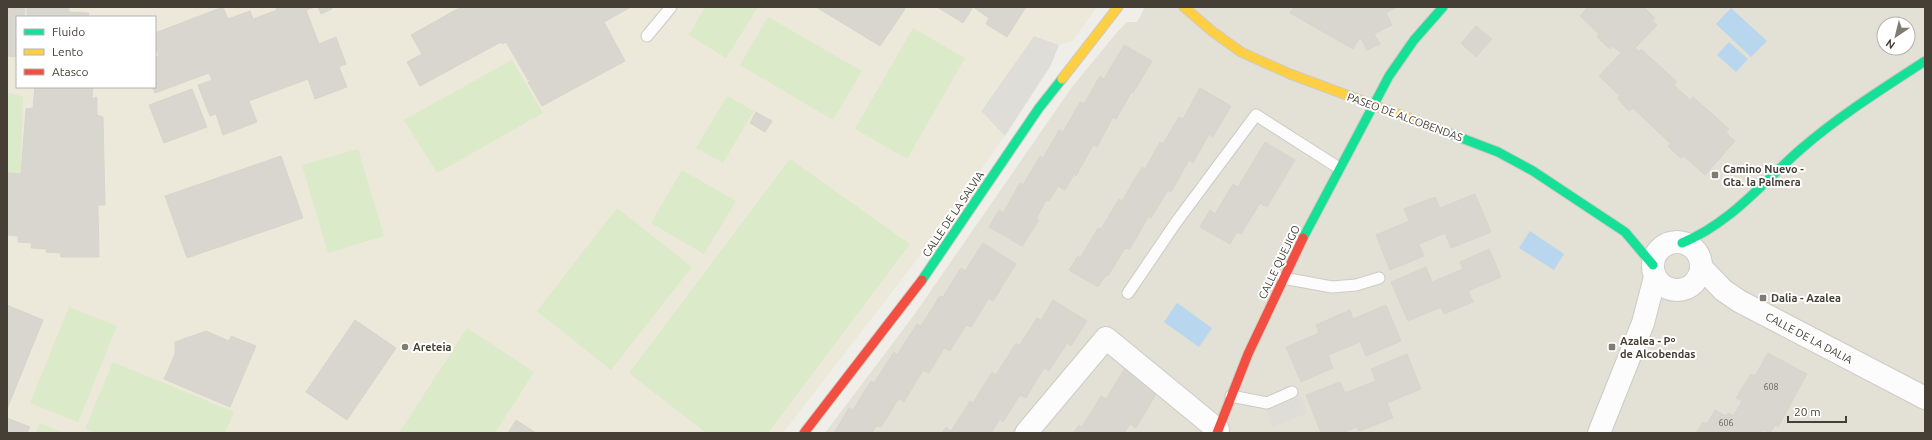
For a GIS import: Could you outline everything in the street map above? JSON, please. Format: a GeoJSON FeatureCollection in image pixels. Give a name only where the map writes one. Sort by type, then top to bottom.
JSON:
{"type":"FeatureCollection","features":[{"type":"Feature","properties":{"kind":"street","name":"CALLE DE LA SALVIA"},"geometry":{"type":"LineString","coordinates":[[804,433],[936,261],[1039,108],[1118,7]]}},
{"type":"Feature","properties":{"kind":"street","name":"PASEO DE ALCOBENDAS"},"geometry":{"type":"LineString","coordinates":[[1184,7],[1213,32],[1241,52],[1290,74],[1498,152],[1533,171],[1625,232],[1674,244]]}},
{"type":"Feature","properties":{"kind":"street","name":"CALLE QUEJIGO"},"geometry":{"type":"LineString","coordinates":[[1218,431],[1231,396],[1283,278],[1339,168],[1375,107],[1390,76],[1415,40],[1443,7]]}},
{"type":"Feature","properties":{"kind":"street"},"geometry":{"type":"LineString","coordinates":[[1599,433],[1643,323],[1657,254],[1674,244],[1703,234],[1724,221],[1801,149],[1865,100],[1925,62]]}},
{"type":"Feature","properties":{"kind":"street"},"geometry":{"type":"LineString","coordinates":[[1643,323],[1656,308],[1679,290],[1689,287],[1695,281],[1700,264],[1724,221]]}},
{"type":"Feature","properties":{"kind":"street","name":"PASEO DE ALCOBENDAS"},"geometry":{"type":"LineString","coordinates":[[1625,232],[1654,271]]}},
{"type":"Feature","properties":{"kind":"street"},"geometry":{"type":"LineString","coordinates":[[1674,244],[1692,248],[1700,264]]}},
{"type":"Feature","properties":{"kind":"street","name":"CALLE DE LA DALIA"},"geometry":{"type":"LineString","coordinates":[[1700,264],[1723,290],[1739,301],[1925,398]]}},
{"type":"Feature","properties":{"kind":"street"},"geometry":{"type":"LineString","coordinates":[[1654,271],[1666,287],[1679,290]]}},
{"type":"Feature","properties":{"kind":"street"},"geometry":{"type":"LineString","coordinates":[[1026,433],[1106,338],[1218,431]]}},
{"type":"Feature","properties":{"kind":"lane"},"geometry":{"type":"LineString","coordinates":[[647,36],[671,7]]}},
{"type":"Feature","properties":{"kind":"lane"},"geometry":{"type":"LineString","coordinates":[[1128,293],[1177,221],[1256,116],[1339,168]]}},
{"type":"Feature","properties":{"kind":"lane"},"geometry":{"type":"LineString","coordinates":[[1283,278],[1332,287],[1356,285],[1379,278]]}},
{"type":"Feature","properties":{"kind":"lane"},"geometry":{"type":"LineString","coordinates":[[1231,396],[1267,403],[1292,392]]}},
{"type":"Feature","properties":{"kind":"shaded area"},"geometry":{"type":"Polygon","coordinates":[[[7,7],[1097,7],[1073,41],[1059,45],[1034,36],[981,110],[1005,136],[913,265],[783,433],[7,433],[7,7]]]}},
{"type":"Feature","properties":{"kind":"shaded area"},"geometry":{"type":"Polygon","coordinates":[[[1145,7],[1925,7],[1925,433],[825,433],[914,315],[1072,87],[1127,22],[1137,22],[1145,7]]]}},
{"type":"Feature","properties":{"kind":"shaded area"},"geometry":{"type":"Polygon","coordinates":[[[1034,36],[1059,45],[1051,65],[1005,136],[981,111],[1034,36]]]}},
{"type":"Feature","properties":{"kind":"shaded area"},"geometry":{"type":"Polygon","coordinates":[[[1301,397],[1307,413],[1272,427],[1266,410],[1301,397]]]}},
{"type":"Feature","properties":{"kind":"green space"},"geometry":{"type":"Polygon","coordinates":[[[705,7],[758,7],[726,58],[689,35],[705,7]]]}},
{"type":"Feature","properties":{"kind":"green space"},"geometry":{"type":"Polygon","coordinates":[[[768,17],[862,71],[833,120],[740,65],[768,17]]]}},
{"type":"Feature","properties":{"kind":"green space"},"geometry":{"type":"Polygon","coordinates":[[[913,28],[965,58],[907,159],[855,129],[913,28]]]}},
{"type":"Feature","properties":{"kind":"green space"},"geometry":{"type":"Polygon","coordinates":[[[512,60],[543,113],[437,173],[404,120],[512,60]]]}},
{"type":"Feature","properties":{"kind":"green space"},"geometry":{"type":"Polygon","coordinates":[[[7,93],[23,96],[21,174],[7,173],[7,93]]]}},
{"type":"Feature","properties":{"kind":"green space"},"geometry":{"type":"Polygon","coordinates":[[[727,96],[754,111],[723,163],[696,148],[727,96]]]}},
{"type":"Feature","properties":{"kind":"green space"},"geometry":{"type":"Polygon","coordinates":[[[358,149],[384,236],[328,253],[302,165],[358,149]]]}},
{"type":"Feature","properties":{"kind":"green space"},"geometry":{"type":"Polygon","coordinates":[[[790,159],[910,244],[768,433],[706,433],[629,373],[790,159]]]}},
{"type":"Feature","properties":{"kind":"green space"},"geometry":{"type":"Polygon","coordinates":[[[682,170],[736,201],[704,254],[651,223],[682,170]]]}},
{"type":"Feature","properties":{"kind":"green space"},"geometry":{"type":"Polygon","coordinates":[[[617,208],[692,267],[611,370],[537,311],[617,208]]]}},
{"type":"Feature","properties":{"kind":"green space"},"geometry":{"type":"Polygon","coordinates":[[[69,307],[117,326],[78,422],[30,403],[69,307]]]}},
{"type":"Feature","properties":{"kind":"green space"},"geometry":{"type":"Polygon","coordinates":[[[467,328],[534,372],[495,433],[399,433],[467,328]]]}},
{"type":"Feature","properties":{"kind":"green space"},"geometry":{"type":"Polygon","coordinates":[[[113,362],[234,412],[225,433],[96,433],[85,429],[113,362]]]}},
{"type":"Feature","properties":{"kind":"green space"},"geometry":{"type":"Polygon","coordinates":[[[40,423],[63,433],[36,433],[40,423]]]}},
{"type":"Feature","properties":{"kind":"water"},"geometry":{"type":"Polygon","coordinates":[[[1731,8],[1767,41],[1751,57],[1716,24],[1731,8]]]}},
{"type":"Feature","properties":{"kind":"water"},"geometry":{"type":"Polygon","coordinates":[[[1729,42],[1748,59],[1736,72],[1717,55],[1729,42]]]}},
{"type":"Feature","properties":{"kind":"water"},"geometry":{"type":"Polygon","coordinates":[[[1530,231],[1564,254],[1554,270],[1519,248],[1530,231]]]}},
{"type":"Feature","properties":{"kind":"water"},"geometry":{"type":"Polygon","coordinates":[[[1177,303],[1212,328],[1199,347],[1164,322],[1177,303]]]}},
{"type":"Feature","properties":{"kind":"building"},"geometry":{"type":"Polygon","coordinates":[[[7,7],[25,9],[24,16],[16,16],[16,57],[7,56],[7,7]]]}},
{"type":"Feature","properties":{"kind":"building"},"geometry":{"type":"Polygon","coordinates":[[[27,7],[69,7],[69,12],[89,13],[88,16],[27,16],[27,7]]]}},
{"type":"Feature","properties":{"kind":"building"},"geometry":{"type":"Polygon","coordinates":[[[223,7],[228,19],[250,11],[253,19],[277,10],[276,7],[315,7],[306,10],[319,44],[336,37],[346,64],[339,67],[347,87],[315,99],[308,79],[249,101],[257,122],[223,135],[216,114],[210,116],[198,85],[212,80],[209,73],[155,93],[152,88],[156,88],[156,57],[159,56],[156,48],[156,33],[223,7]]]}},
{"type":"Feature","properties":{"kind":"building"},"geometry":{"type":"Polygon","coordinates":[[[318,7],[331,7],[332,9],[321,14],[318,7]]]}},
{"type":"Feature","properties":{"kind":"building"},"geometry":{"type":"Polygon","coordinates":[[[461,7],[631,7],[604,22],[625,61],[542,106],[528,82],[537,75],[528,80],[506,42],[502,44],[501,42],[420,86],[407,62],[422,54],[411,35],[461,7]]]}},
{"type":"Feature","properties":{"kind":"building"},"geometry":{"type":"Polygon","coordinates":[[[816,7],[901,7],[905,9],[880,46],[816,7]]]}},
{"type":"Feature","properties":{"kind":"building"},"geometry":{"type":"Polygon","coordinates":[[[937,7],[973,7],[963,23],[937,7]]]}},
{"type":"Feature","properties":{"kind":"building"},"geometry":{"type":"Polygon","coordinates":[[[973,7],[1026,7],[1007,37],[986,24],[989,18],[973,7]]]}},
{"type":"Feature","properties":{"kind":"building"},"geometry":{"type":"Polygon","coordinates":[[[1294,7],[1397,7],[1386,13],[1392,25],[1374,34],[1380,44],[1367,50],[1361,38],[1358,40],[1353,49],[1290,13],[1294,7]]]}},
{"type":"Feature","properties":{"kind":"building"},"geometry":{"type":"Polygon","coordinates":[[[1588,7],[1644,7],[1655,18],[1652,21],[1657,25],[1635,48],[1639,52],[1641,49],[1677,82],[1674,85],[1690,100],[1693,97],[1729,129],[1726,133],[1735,141],[1705,175],[1684,156],[1682,158],[1678,156],[1668,146],[1671,144],[1633,108],[1630,111],[1626,108],[1617,98],[1620,96],[1599,76],[1621,53],[1613,46],[1610,49],[1600,40],[1597,36],[1599,34],[1580,16],[1588,7]]]}},
{"type":"Feature","properties":{"kind":"building"},"geometry":{"type":"Polygon","coordinates":[[[1476,26],[1492,39],[1476,57],[1461,43],[1476,26]]]}},
{"type":"Feature","properties":{"kind":"building"},"geometry":{"type":"Polygon","coordinates":[[[1124,45],[1152,61],[1116,119],[1113,117],[1097,147],[1093,145],[1076,176],[1074,174],[1065,190],[1058,186],[1049,201],[1046,200],[1036,219],[1039,220],[1022,246],[989,227],[999,210],[1003,213],[1020,183],[1023,185],[1040,156],[1043,158],[1059,130],[1063,132],[1080,102],[1084,104],[1100,76],[1104,79],[1124,45]]]}},
{"type":"Feature","properties":{"kind":"building"},"geometry":{"type":"Polygon","coordinates":[[[35,88],[93,88],[92,99],[97,97],[97,115],[103,117],[105,205],[98,205],[99,257],[61,257],[60,253],[46,252],[47,249],[31,248],[32,243],[18,242],[18,236],[7,235],[7,173],[21,174],[26,109],[33,108],[35,88]]]}},
{"type":"Feature","properties":{"kind":"building"},"geometry":{"type":"Polygon","coordinates":[[[1200,88],[1231,106],[1213,137],[1209,134],[1193,163],[1189,160],[1171,192],[1168,190],[1151,218],[1148,217],[1130,249],[1125,248],[1108,276],[1106,275],[1098,287],[1069,270],[1078,256],[1080,258],[1098,228],[1101,229],[1119,199],[1122,201],[1142,167],[1145,169],[1160,142],[1163,144],[1179,117],[1183,119],[1200,88]]]}},
{"type":"Feature","properties":{"kind":"building"},"geometry":{"type":"Polygon","coordinates":[[[192,89],[207,127],[164,143],[149,105],[192,89]]]}},
{"type":"Feature","properties":{"kind":"building"},"geometry":{"type":"Polygon","coordinates":[[[756,112],[772,121],[765,132],[750,123],[756,112]]]}},
{"type":"Feature","properties":{"kind":"building"},"geometry":{"type":"Polygon","coordinates":[[[1265,142],[1295,160],[1267,207],[1260,203],[1241,234],[1237,232],[1230,244],[1200,227],[1210,210],[1215,214],[1233,184],[1238,187],[1265,142]]]}},
{"type":"Feature","properties":{"kind":"building"},"geometry":{"type":"Polygon","coordinates":[[[281,156],[303,218],[187,258],[165,196],[281,156]]]}},
{"type":"Feature","properties":{"kind":"building"},"geometry":{"type":"Polygon","coordinates":[[[1475,194],[1491,232],[1451,248],[1445,233],[1419,244],[1424,256],[1390,270],[1376,235],[1409,221],[1404,209],[1435,197],[1440,208],[1475,194]]]}},
{"type":"Feature","properties":{"kind":"building"},"geometry":{"type":"Polygon","coordinates":[[[983,243],[1016,264],[993,301],[989,298],[971,327],[966,325],[950,351],[944,348],[929,373],[923,370],[904,402],[899,398],[881,427],[876,426],[872,433],[834,433],[849,408],[853,410],[871,381],[874,383],[894,352],[897,355],[917,324],[921,326],[940,296],[943,297],[961,268],[965,271],[983,243]]]}},
{"type":"Feature","properties":{"kind":"building"},"geometry":{"type":"Polygon","coordinates":[[[1489,249],[1501,277],[1468,291],[1473,302],[1444,314],[1441,307],[1408,321],[1391,282],[1426,267],[1432,282],[1463,269],[1460,262],[1489,249]]]}},
{"type":"Feature","properties":{"kind":"building"},"geometry":{"type":"Polygon","coordinates":[[[1053,300],[1087,321],[1071,346],[1067,343],[1049,371],[1044,368],[1026,398],[1020,395],[1003,422],[1000,419],[991,433],[942,433],[946,427],[951,431],[970,401],[973,403],[992,372],[996,375],[1016,343],[1019,346],[1037,318],[1041,320],[1053,300]]]}},
{"type":"Feature","properties":{"kind":"building"},"geometry":{"type":"Polygon","coordinates":[[[7,305],[43,320],[7,409],[7,305]]]}},
{"type":"Feature","properties":{"kind":"building"},"geometry":{"type":"Polygon","coordinates":[[[1386,305],[1401,341],[1366,356],[1360,342],[1328,355],[1333,368],[1301,382],[1286,347],[1319,333],[1316,325],[1350,310],[1353,319],[1386,305]]]}},
{"type":"Feature","properties":{"kind":"building"},"geometry":{"type":"Polygon","coordinates":[[[355,320],[396,348],[347,420],[306,392],[355,320]]]}},
{"type":"Feature","properties":{"kind":"building"},"geometry":{"type":"Polygon","coordinates":[[[206,331],[229,341],[231,336],[256,346],[230,407],[164,379],[175,354],[175,342],[206,331]]]}},
{"type":"Feature","properties":{"kind":"building"},"geometry":{"type":"Polygon","coordinates":[[[1768,353],[1807,374],[1778,427],[1775,425],[1770,433],[1762,430],[1760,433],[1757,433],[1743,425],[1745,421],[1734,415],[1742,401],[1736,398],[1751,374],[1755,376],[1768,353]]]}},
{"type":"Feature","properties":{"kind":"building"},"geometry":{"type":"Polygon","coordinates":[[[1407,354],[1421,389],[1387,403],[1393,418],[1359,431],[1357,427],[1343,433],[1321,433],[1306,395],[1340,382],[1345,393],[1376,381],[1371,369],[1407,354]]]}},
{"type":"Feature","properties":{"kind":"building"},"geometry":{"type":"Polygon","coordinates":[[[1125,368],[1159,389],[1136,428],[1130,424],[1124,433],[1073,433],[1079,425],[1082,427],[1101,396],[1106,399],[1125,368]]]}},
{"type":"Feature","properties":{"kind":"building"},"geometry":{"type":"Polygon","coordinates":[[[1715,410],[1726,416],[1728,413],[1745,421],[1743,425],[1754,431],[1753,433],[1696,433],[1703,422],[1707,424],[1715,410]]]}},
{"type":"Feature","properties":{"kind":"building"},"geometry":{"type":"Polygon","coordinates":[[[7,418],[30,427],[27,433],[7,433],[7,418]]]}},
{"type":"Feature","properties":{"kind":"building"},"geometry":{"type":"Polygon","coordinates":[[[516,420],[536,433],[508,433],[516,420]]]}},
{"type":"Feature","properties":{"kind":"traffic: fast"},"geometry":{"type":"LineString","coordinates":[[1303,238],[1389,76],[1414,40],[1443,7]]}},
{"type":"Feature","properties":{"kind":"traffic: fast"},"geometry":{"type":"LineString","coordinates":[[1682,243],[1700,235],[1716,225],[1830,125],[1925,61]]}},
{"type":"Feature","properties":{"kind":"traffic: fast"},"geometry":{"type":"LineString","coordinates":[[922,280],[1039,108],[1062,79]]}},
{"type":"Feature","properties":{"kind":"traffic: fast"},"geometry":{"type":"LineString","coordinates":[[1430,126],[1498,152],[1533,171],[1625,232],[1653,265]]}},
{"type":"Feature","properties":{"kind":"traffic: slow"},"geometry":{"type":"LineString","coordinates":[[1062,79],[1118,7]]}},
{"type":"Feature","properties":{"kind":"traffic: slow"},"geometry":{"type":"LineString","coordinates":[[1184,7],[1213,32],[1241,52],[1290,74],[1430,126]]}},
{"type":"Feature","properties":{"kind":"traffic: jam"},"geometry":{"type":"LineString","coordinates":[[1217,433],[1248,354],[1303,238]]}},
{"type":"Feature","properties":{"kind":"traffic: jam"},"geometry":{"type":"LineString","coordinates":[[804,433],[922,280]]}},
{"type":"Feature","properties":{"kind":"place","name":"Camino Nuevo - Gta. la Palmera"},"geometry":{"type":"Point","coordinates":[1715,175]}},
{"type":"Feature","properties":{"kind":"place","name":"Dalia - Azalea"},"geometry":{"type":"Point","coordinates":[1763,298]}},
{"type":"Feature","properties":{"kind":"place","name":"Areteia"},"geometry":{"type":"Point","coordinates":[405,347]}},
{"type":"Feature","properties":{"kind":"place","name":"Azalea - Pº de Alcobendas"},"geometry":{"type":"Point","coordinates":[1612,347]}}]}
